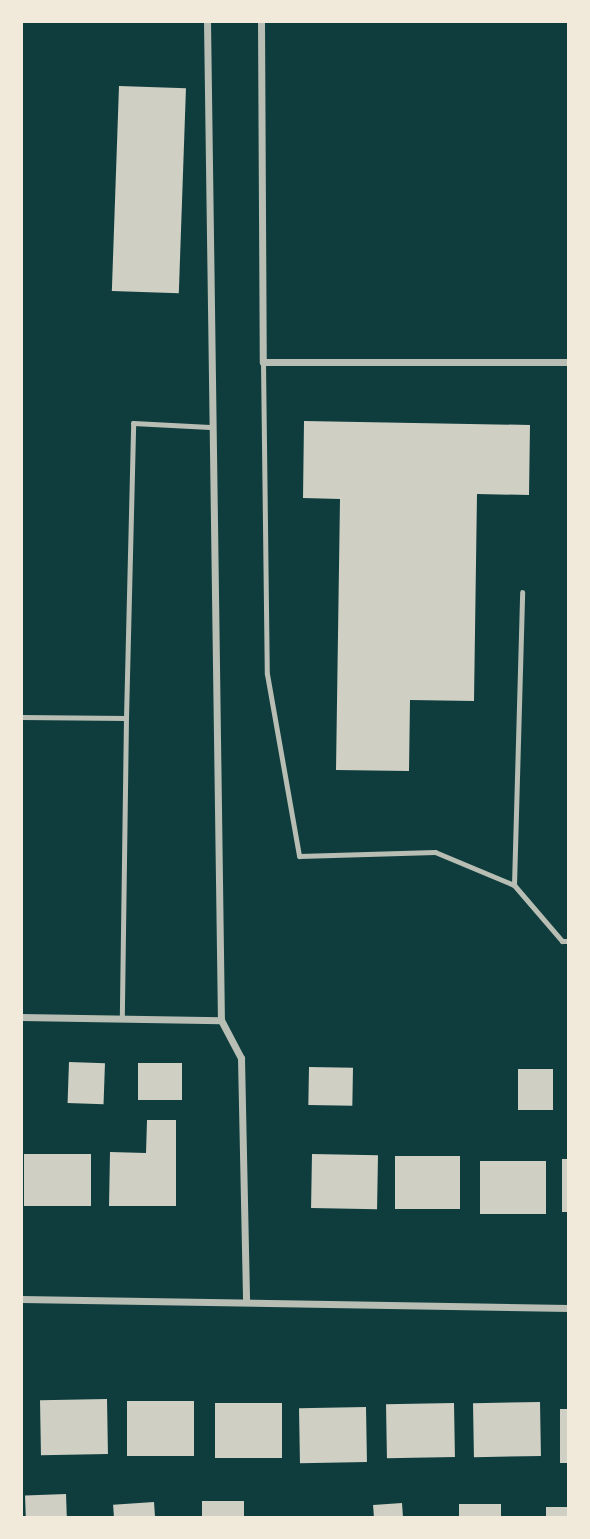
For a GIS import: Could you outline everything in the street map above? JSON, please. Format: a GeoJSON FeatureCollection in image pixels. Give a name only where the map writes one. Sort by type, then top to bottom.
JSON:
{"type":"FeatureCollection","features":[{"type":"Feature","properties":{"kind":"street"},"geometry":{"type":"LineString","coordinates":[[207,21],[210,427],[221,1020],[241,1058],[246,1301]]}},
{"type":"Feature","properties":{"kind":"street"},"geometry":{"type":"LineString","coordinates":[[261,21],[263,362],[569,362]]}},
{"type":"Feature","properties":{"kind":"street"},"geometry":{"type":"LineString","coordinates":[[21,1017],[221,1020]]}},
{"type":"Feature","properties":{"kind":"street"},"geometry":{"type":"LineString","coordinates":[[21,1299],[569,1308]]}},
{"type":"Feature","properties":{"kind":"lane"},"geometry":{"type":"LineString","coordinates":[[263,362],[267,674],[299,856],[435,852],[514,885],[562,941],[569,941]]}},
{"type":"Feature","properties":{"kind":"lane"},"geometry":{"type":"LineString","coordinates":[[122,1018],[133,423],[210,427]]}},
{"type":"Feature","properties":{"kind":"lane"},"geometry":{"type":"LineString","coordinates":[[514,885],[522,592]]}},
{"type":"Feature","properties":{"kind":"lane"},"geometry":{"type":"LineString","coordinates":[[21,717],[126,718]]}},
{"type":"Feature","properties":{"kind":"building"},"geometry":{"type":"Polygon","coordinates":[[[119,86],[186,88],[179,293],[112,291],[119,86]]]}},
{"type":"Feature","properties":{"kind":"building"},"geometry":{"type":"Polygon","coordinates":[[[304,421],[530,425],[529,495],[477,494],[474,701],[410,700],[409,771],[336,770],[340,499],[303,498],[304,421]]]}},
{"type":"Feature","properties":{"kind":"building"},"geometry":{"type":"Polygon","coordinates":[[[69,1062],[105,1063],[104,1104],[68,1103],[69,1062]]]}},
{"type":"Feature","properties":{"kind":"building"},"geometry":{"type":"Polygon","coordinates":[[[138,1063],[182,1063],[182,1100],[138,1100],[138,1063]]]}},
{"type":"Feature","properties":{"kind":"building"},"geometry":{"type":"Polygon","coordinates":[[[309,1067],[353,1068],[352,1106],[308,1105],[309,1067]]]}},
{"type":"Feature","properties":{"kind":"building"},"geometry":{"type":"Polygon","coordinates":[[[518,1069],[553,1069],[553,1110],[518,1110],[518,1069]]]}},
{"type":"Feature","properties":{"kind":"building"},"geometry":{"type":"Polygon","coordinates":[[[147,1120],[176,1120],[176,1206],[109,1206],[110,1152],[146,1153],[147,1120]]]}},
{"type":"Feature","properties":{"kind":"building"},"geometry":{"type":"Polygon","coordinates":[[[24,1154],[91,1154],[91,1206],[24,1206],[24,1154]]]}},
{"type":"Feature","properties":{"kind":"building"},"geometry":{"type":"Polygon","coordinates":[[[312,1154],[378,1155],[377,1209],[311,1208],[312,1154]]]}},
{"type":"Feature","properties":{"kind":"building"},"geometry":{"type":"Polygon","coordinates":[[[395,1156],[460,1156],[460,1209],[395,1209],[395,1156]]]}},
{"type":"Feature","properties":{"kind":"building"},"geometry":{"type":"Polygon","coordinates":[[[562,1159],[569,1159],[569,1212],[562,1212],[562,1159]]]}},
{"type":"Feature","properties":{"kind":"building"},"geometry":{"type":"Polygon","coordinates":[[[480,1161],[546,1161],[546,1214],[480,1214],[480,1161]]]}},
{"type":"Feature","properties":{"kind":"building"},"geometry":{"type":"Polygon","coordinates":[[[107,1399],[108,1454],[41,1455],[40,1400],[107,1399]]]}},
{"type":"Feature","properties":{"kind":"building"},"geometry":{"type":"Polygon","coordinates":[[[127,1401],[194,1401],[194,1456],[127,1456],[127,1401]]]}},
{"type":"Feature","properties":{"kind":"building"},"geometry":{"type":"Polygon","coordinates":[[[540,1402],[541,1456],[474,1457],[473,1403],[540,1402]]]}},
{"type":"Feature","properties":{"kind":"building"},"geometry":{"type":"Polygon","coordinates":[[[215,1403],[282,1403],[282,1458],[215,1458],[215,1403]]]}},
{"type":"Feature","properties":{"kind":"building"},"geometry":{"type":"Polygon","coordinates":[[[454,1403],[455,1457],[387,1458],[386,1404],[454,1403]]]}},
{"type":"Feature","properties":{"kind":"building"},"geometry":{"type":"Polygon","coordinates":[[[366,1407],[367,1462],[300,1463],[299,1408],[366,1407]]]}},
{"type":"Feature","properties":{"kind":"building"},"geometry":{"type":"Polygon","coordinates":[[[560,1409],[569,1409],[569,1463],[560,1463],[560,1409]]]}},
{"type":"Feature","properties":{"kind":"building"},"geometry":{"type":"Polygon","coordinates":[[[66,1494],[67,1518],[26,1518],[25,1495],[66,1494]]]}},
{"type":"Feature","properties":{"kind":"building"},"geometry":{"type":"Polygon","coordinates":[[[202,1501],[244,1501],[244,1518],[202,1518],[202,1501]]]}},
{"type":"Feature","properties":{"kind":"building"},"geometry":{"type":"Polygon","coordinates":[[[154,1502],[155,1518],[114,1518],[113,1505],[154,1502]]]}},
{"type":"Feature","properties":{"kind":"building"},"geometry":{"type":"Polygon","coordinates":[[[402,1503],[403,1518],[374,1518],[373,1505],[402,1503]]]}},
{"type":"Feature","properties":{"kind":"building"},"geometry":{"type":"Polygon","coordinates":[[[459,1504],[501,1504],[501,1518],[459,1518],[459,1504]]]}},
{"type":"Feature","properties":{"kind":"building"},"geometry":{"type":"Polygon","coordinates":[[[546,1507],[569,1507],[569,1518],[546,1518],[546,1507]]]}}]}
